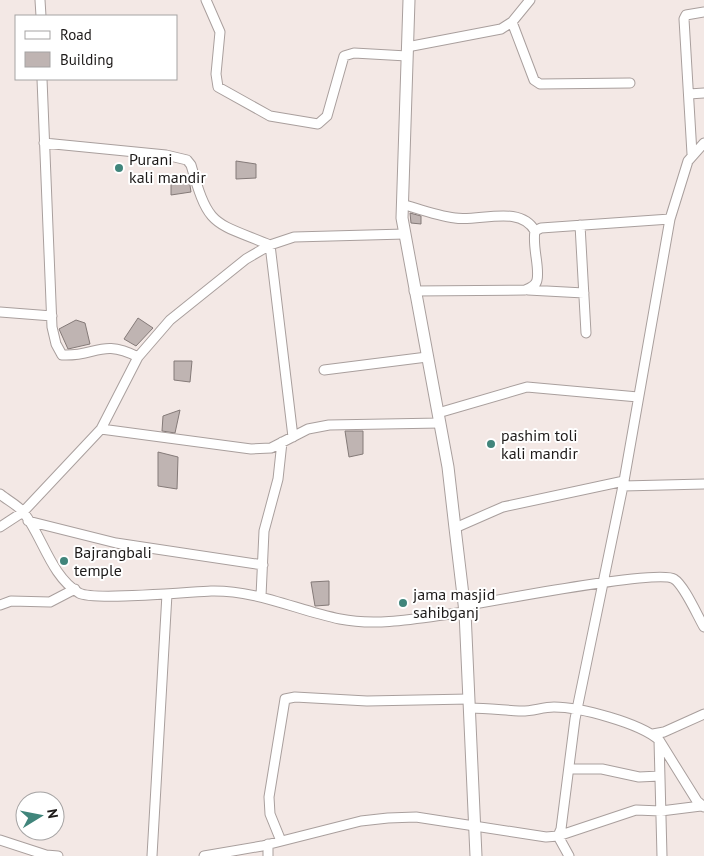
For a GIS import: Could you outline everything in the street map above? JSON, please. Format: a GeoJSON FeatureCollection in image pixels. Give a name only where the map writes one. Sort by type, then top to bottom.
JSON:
{"type":"FeatureCollection","features":[{"type":"Feature","properties":{"kind":"main road"},"geometry":{"type":"LineString","coordinates":[[409,0],[402,204],[404,234],[439,418],[456,528],[464,609],[476,856]]}},
{"type":"Feature","properties":{"kind":"street"},"geometry":{"type":"LineString","coordinates":[[40,0],[41,15]]}},
{"type":"Feature","properties":{"kind":"street"},"geometry":{"type":"LineString","coordinates":[[206,0],[220,32],[216,74],[218,87],[270,116],[318,124],[326,116],[344,56],[354,53],[407,51],[501,29],[512,22],[530,0]]}},
{"type":"Feature","properties":{"kind":"street"},"geometry":{"type":"LineString","coordinates":[[692,154],[684,19],[686,15],[704,12]]}},
{"type":"Feature","properties":{"kind":"street"},"geometry":{"type":"LineString","coordinates":[[512,22],[534,80],[540,84],[630,83]]}},
{"type":"Feature","properties":{"kind":"street"},"geometry":{"type":"LineString","coordinates":[[42,80],[52,316],[56,344],[62,355],[71,356],[110,348],[121,348],[138,357]]}},
{"type":"Feature","properties":{"kind":"street"},"geometry":{"type":"LineString","coordinates":[[689,94],[704,93]]}},
{"type":"Feature","properties":{"kind":"street"},"geometry":{"type":"LineString","coordinates":[[44,143],[166,155],[187,160],[191,165],[201,201],[213,219],[270,245]]}},
{"type":"Feature","properties":{"kind":"street"},"geometry":{"type":"LineString","coordinates":[[558,836],[561,829],[577,710],[623,483],[670,219],[683,172],[692,154],[704,143]]}},
{"type":"Feature","properties":{"kind":"street"},"geometry":{"type":"LineString","coordinates":[[402,204],[456,218],[495,216],[519,218],[531,224],[535,231],[533,240],[537,280],[534,286],[525,290]]}},
{"type":"Feature","properties":{"kind":"street"},"geometry":{"type":"LineString","coordinates":[[535,231],[541,228],[670,219]]}},
{"type":"Feature","properties":{"kind":"street"},"geometry":{"type":"LineString","coordinates":[[580,225],[586,333]]}},
{"type":"Feature","properties":{"kind":"street"},"geometry":{"type":"LineString","coordinates":[[0,527],[23,512],[101,429],[138,357],[170,320],[246,259],[270,245],[294,237],[404,234]]}},
{"type":"Feature","properties":{"kind":"street"},"geometry":{"type":"LineString","coordinates":[[270,245],[293,437]]}},
{"type":"Feature","properties":{"kind":"street"},"geometry":{"type":"LineString","coordinates":[[414,291],[525,290],[584,293]]}},
{"type":"Feature","properties":{"kind":"street"},"geometry":{"type":"LineString","coordinates":[[0,312],[52,316]]}},
{"type":"Feature","properties":{"kind":"street"},"geometry":{"type":"LineString","coordinates":[[324,370],[427,357]]}},
{"type":"Feature","properties":{"kind":"street"},"geometry":{"type":"LineString","coordinates":[[101,429],[232,448],[271,448],[308,428],[439,418],[527,387],[638,397]]}},
{"type":"Feature","properties":{"kind":"street"},"geometry":{"type":"LineString","coordinates":[[261,596],[264,530],[278,479],[282,442]]}},
{"type":"Feature","properties":{"kind":"street"},"geometry":{"type":"LineString","coordinates":[[456,528],[503,507],[623,483],[704,484]]}},
{"type":"Feature","properties":{"kind":"street"},"geometry":{"type":"LineString","coordinates":[[0,494],[23,512],[64,580],[81,594],[116,596],[213,591],[243,592],[339,618],[360,622],[390,622],[603,583],[660,576],[673,578],[678,582],[704,627]]}},
{"type":"Feature","properties":{"kind":"street"},"geometry":{"type":"LineString","coordinates":[[28,520],[116,543],[263,565]]}},
{"type":"Feature","properties":{"kind":"street"},"geometry":{"type":"LineString","coordinates":[[0,605],[11,601],[50,602],[74,589]]}},
{"type":"Feature","properties":{"kind":"street"},"geometry":{"type":"LineString","coordinates":[[152,856],[167,594]]}},
{"type":"Feature","properties":{"kind":"street"},"geometry":{"type":"LineString","coordinates":[[207,856],[268,844],[281,841],[361,821],[388,818],[416,817],[546,837],[558,836],[628,812],[661,811],[703,806],[656,737],[634,725],[577,710],[554,707],[520,711],[469,703],[367,701],[296,697],[285,699],[269,797],[270,814],[281,841]]}},
{"type":"Feature","properties":{"kind":"street"},"geometry":{"type":"LineString","coordinates":[[656,737],[704,714]]}},
{"type":"Feature","properties":{"kind":"street"},"geometry":{"type":"LineString","coordinates":[[656,737],[660,776],[662,856]]}},
{"type":"Feature","properties":{"kind":"street"},"geometry":{"type":"LineString","coordinates":[[569,770],[602,769],[639,777],[660,776]]}},
{"type":"Feature","properties":{"kind":"street"},"geometry":{"type":"LineString","coordinates":[[558,836],[569,856]]}},
{"type":"Feature","properties":{"kind":"street"},"geometry":{"type":"LineString","coordinates":[[0,840],[36,852],[58,856]]}},
{"type":"Feature","properties":{"kind":"street"},"geometry":{"type":"LineString","coordinates":[[268,844],[268,856]]}},
{"type":"Feature","properties":{"kind":"building"},"geometry":{"type":"Polygon","coordinates":[[[236,161],[256,164],[256,178],[236,179],[236,161]]]}},
{"type":"Feature","properties":{"kind":"building"},"geometry":{"type":"Polygon","coordinates":[[[189,179],[191,192],[171,195],[171,182],[189,179]]]}},
{"type":"Feature","properties":{"kind":"building"},"geometry":{"type":"Polygon","coordinates":[[[410,213],[421,216],[421,224],[411,223],[410,213]]]}},
{"type":"Feature","properties":{"kind":"building"},"geometry":{"type":"Polygon","coordinates":[[[138,318],[153,328],[136,346],[124,339],[138,318]]]}},
{"type":"Feature","properties":{"kind":"building"},"geometry":{"type":"Polygon","coordinates":[[[76,320],[85,323],[90,344],[68,349],[59,329],[76,320]]]}},
{"type":"Feature","properties":{"kind":"building"},"geometry":{"type":"Polygon","coordinates":[[[174,361],[192,361],[190,382],[174,380],[174,361]]]}},
{"type":"Feature","properties":{"kind":"building"},"geometry":{"type":"Polygon","coordinates":[[[180,410],[175,433],[162,431],[163,416],[180,410]]]}},
{"type":"Feature","properties":{"kind":"building"},"geometry":{"type":"Polygon","coordinates":[[[345,431],[363,431],[363,454],[349,457],[345,431]]]}},
{"type":"Feature","properties":{"kind":"building"},"geometry":{"type":"Polygon","coordinates":[[[158,452],[178,457],[177,489],[158,486],[158,452]]]}},
{"type":"Feature","properties":{"kind":"building"},"geometry":{"type":"Polygon","coordinates":[[[329,581],[329,605],[315,606],[311,582],[329,581]]]}},
{"type":"Feature","properties":{"kind":"place","name":"Purani kali mandir"},"geometry":{"type":"Point","coordinates":[119,168]}},
{"type":"Feature","properties":{"kind":"place","name":"pashim toli kali mandir"},"geometry":{"type":"Point","coordinates":[491,444]}},
{"type":"Feature","properties":{"kind":"place","name":"Bajrangbali temple"},"geometry":{"type":"Point","coordinates":[64,561]}},
{"type":"Feature","properties":{"kind":"place","name":"jama masjid sahibganj"},"geometry":{"type":"Point","coordinates":[403,603]}}]}
